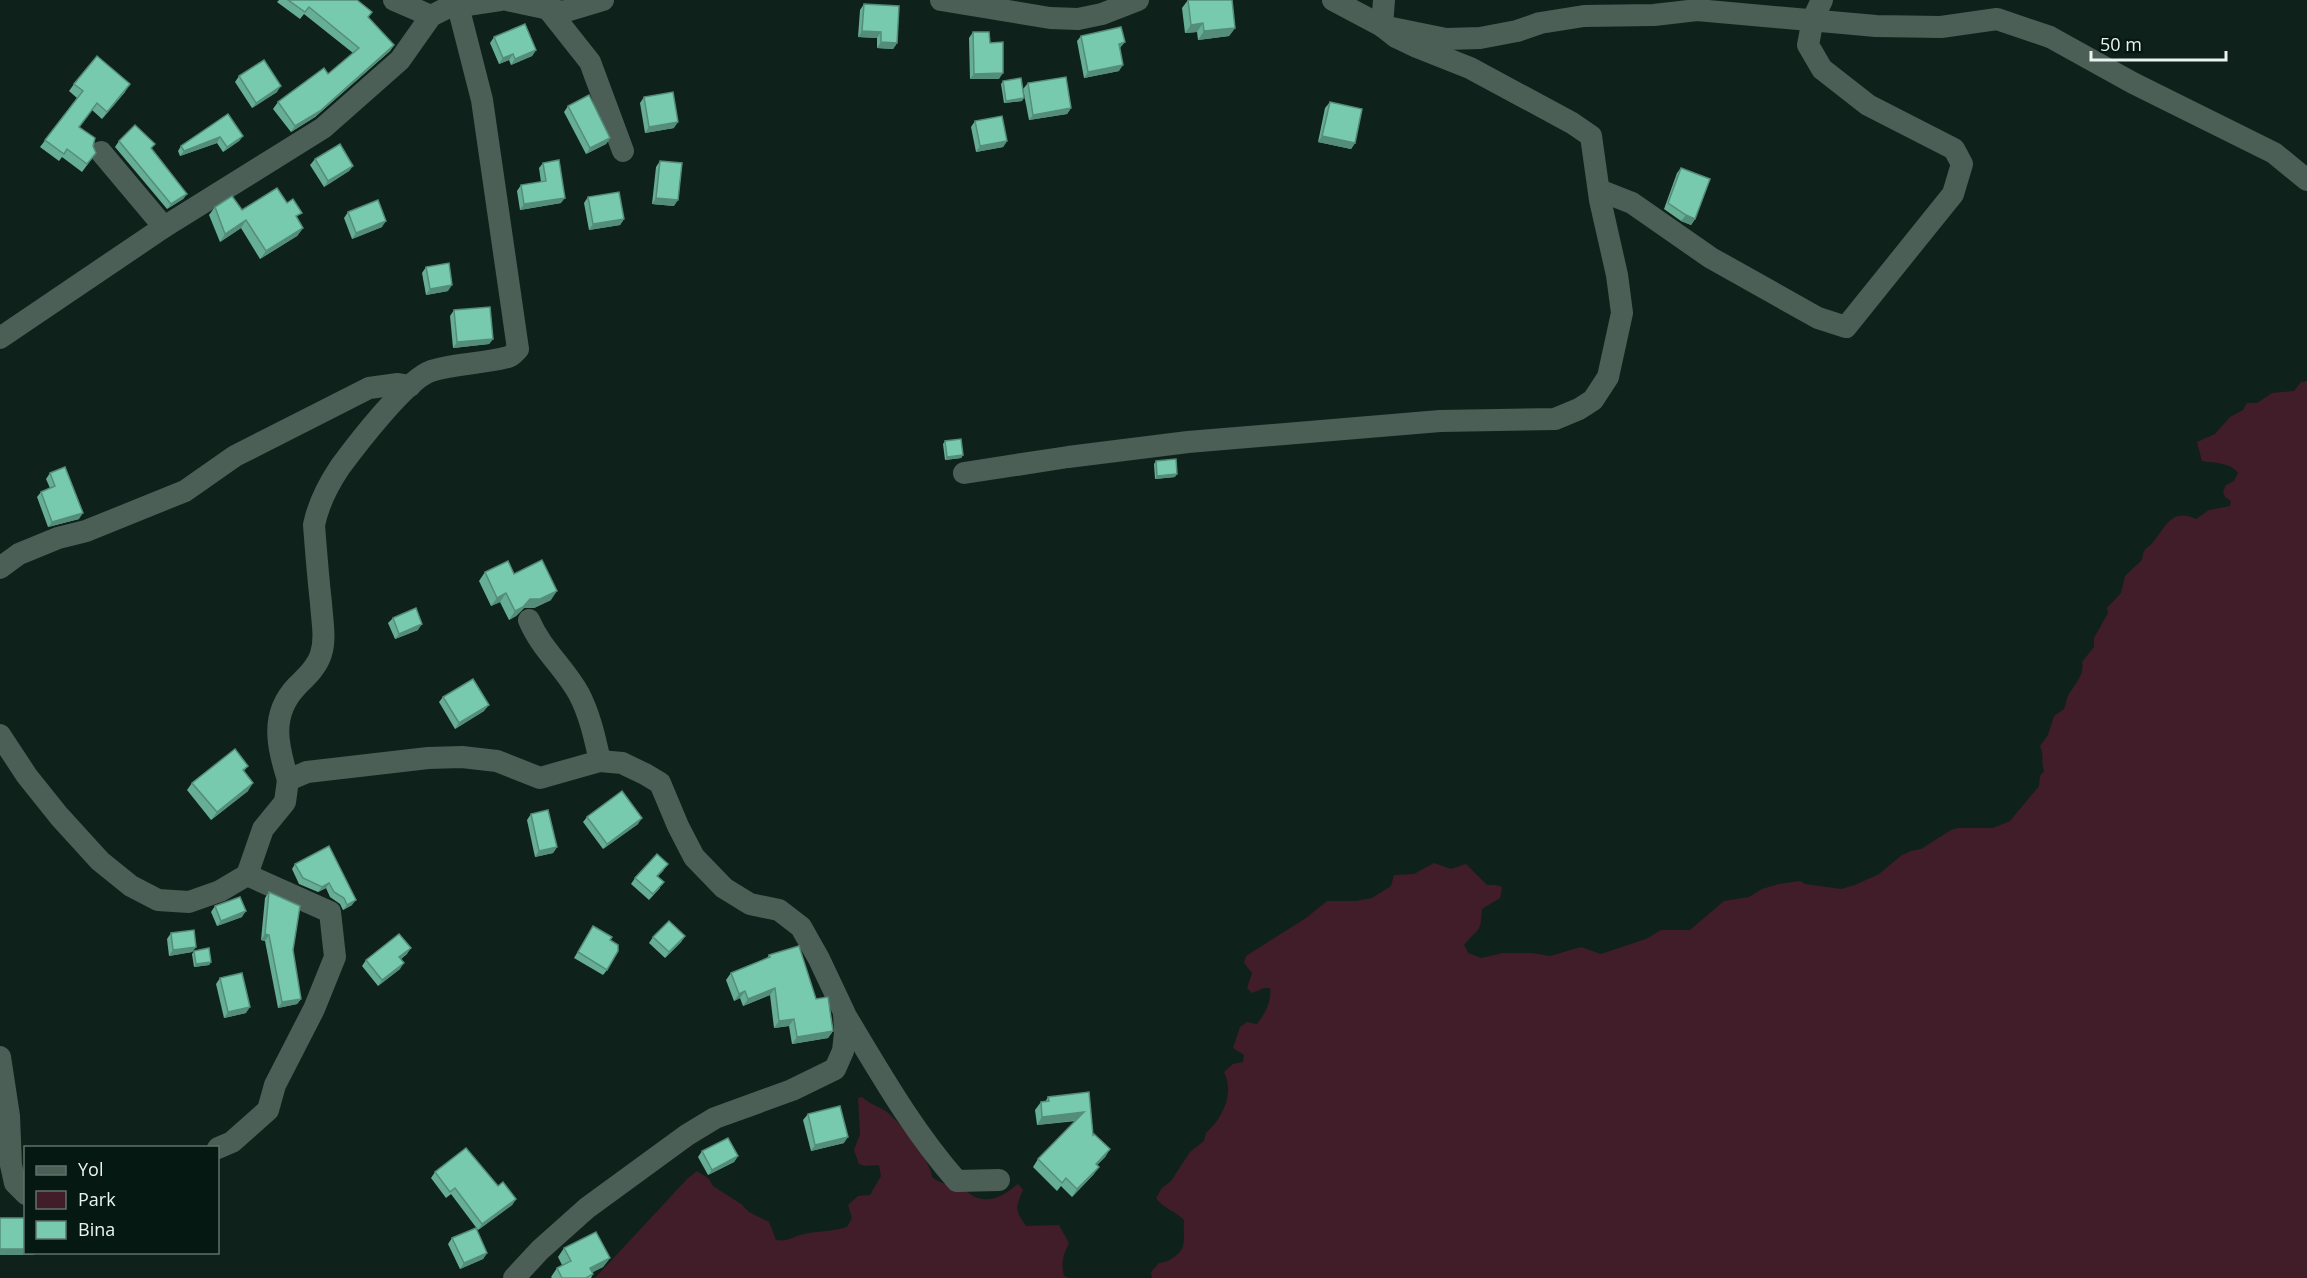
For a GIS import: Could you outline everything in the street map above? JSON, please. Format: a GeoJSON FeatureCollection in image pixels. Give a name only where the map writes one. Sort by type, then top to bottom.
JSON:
{"type":"FeatureCollection","features":[{"type":"Feature","properties":{"kind":"street"},"geometry":{"type":"LineString","coordinates":[[394,0],[431,16]]}},
{"type":"Feature","properties":{"kind":"street"},"geometry":{"type":"LineString","coordinates":[[0,338],[164,227],[323,128],[400,60],[431,16],[447,8],[500,0]]}},
{"type":"Feature","properties":{"kind":"street"},"geometry":{"type":"LineString","coordinates":[[507,0],[563,12],[603,0]]}},
{"type":"Feature","properties":{"kind":"street"},"geometry":{"type":"LineString","coordinates":[[941,0],[1050,18],[1078,19],[1102,14],[1138,0]]}},
{"type":"Feature","properties":{"kind":"street"},"geometry":{"type":"LineString","coordinates":[[964,473],[1188,442],[1440,421],[1555,419],[1580,409],[1593,400],[1608,377],[1622,313],[1591,136],[1572,123],[1470,68],[1396,37],[1382,26],[1333,0]]}},
{"type":"Feature","properties":{"kind":"street"},"geometry":{"type":"LineString","coordinates":[[1382,26],[1384,0]]}},
{"type":"Feature","properties":{"kind":"street"},"geometry":{"type":"LineString","coordinates":[[0,735],[27,776],[59,816],[100,861],[131,886],[158,900],[189,902],[220,891],[247,875],[263,829],[285,802],[288,780],[278,748],[279,716],[294,689],[311,672],[321,654],[323,634],[314,525],[317,510],[339,468],[410,386],[428,373],[448,366],[510,357],[519,349],[482,100],[458,6]]}},
{"type":"Feature","properties":{"kind":"street"},"geometry":{"type":"LineString","coordinates":[[548,9],[590,62],[623,151]]}},
{"type":"Feature","properties":{"kind":"street"},"geometry":{"type":"LineString","coordinates":[[1382,26],[1446,39],[1480,38],[1517,31],[1540,23],[1584,16],[1654,15],[1697,10],[1817,10],[1876,26],[1941,27],[1997,20],[2050,37],[2133,83],[2274,153],[2307,180]]}},
{"type":"Feature","properties":{"kind":"street"},"geometry":{"type":"LineString","coordinates":[[1599,190],[1632,203],[1711,258],[1818,318],[1846,327],[1953,194],[1962,164],[1954,149],[1868,105],[1822,69],[1808,45],[1817,10]]}},
{"type":"Feature","properties":{"kind":"street"},"geometry":{"type":"LineString","coordinates":[[101,152],[164,227]]}},
{"type":"Feature","properties":{"kind":"street"},"geometry":{"type":"LineString","coordinates":[[0,568],[19,554],[58,537],[86,531],[185,491],[235,456],[369,388],[398,384],[410,386]]}},
{"type":"Feature","properties":{"kind":"street"},"geometry":{"type":"LineString","coordinates":[[530,620],[545,649],[578,692],[593,731],[600,761]]}},
{"type":"Feature","properties":{"kind":"street"},"geometry":{"type":"LineString","coordinates":[[288,780],[307,772],[428,758],[462,757],[497,761],[540,778],[600,761],[622,762],[660,783],[694,857],[724,888],[750,904],[779,910],[801,927],[844,1012],[887,1086],[936,1157],[957,1181],[999,1180]]}},
{"type":"Feature","properties":{"kind":"street"},"geometry":{"type":"LineString","coordinates":[[219,1148],[232,1142],[268,1110],[275,1085],[314,1009],[335,957],[330,912],[247,875]]}},
{"type":"Feature","properties":{"kind":"street"},"geometry":{"type":"LineString","coordinates":[[514,1278],[540,1250],[587,1209],[687,1135],[715,1118],[792,1090],[835,1069],[844,1042],[844,1012]]}},
{"type":"Feature","properties":{"kind":"street"},"geometry":{"type":"LineString","coordinates":[[0,1056],[9,1116],[11,1165],[15,1183],[24,1192]]}},
{"type":"Feature","properties":{"kind":"green space"},"geometry":{"type":"Polygon","coordinates":[[[2307,381],[2307,1278],[1152,1278],[1151,1272],[1159,1263],[1170,1260],[1180,1252],[1184,1240],[1184,1220],[1156,1198],[1162,1188],[1171,1181],[1190,1152],[1204,1141],[1206,1133],[1222,1113],[1228,1088],[1224,1072],[1233,1064],[1243,1062],[1244,1055],[1233,1048],[1240,1027],[1247,1022],[1257,1024],[1269,1002],[1270,988],[1252,993],[1247,988],[1252,973],[1244,963],[1246,956],[1306,918],[1327,901],[1356,901],[1372,898],[1391,886],[1394,875],[1414,874],[1434,863],[1451,869],[1466,864],[1487,885],[1502,887],[1500,898],[1482,909],[1478,930],[1464,945],[1468,953],[1481,958],[1503,953],[1532,953],[1550,956],[1581,947],[1601,954],[1646,939],[1661,930],[1690,930],[1724,901],[1749,897],[1762,889],[1779,884],[1800,881],[1805,884],[1841,889],[1855,885],[1879,874],[1902,855],[1921,849],[1951,830],[1993,828],[2010,821],[2039,786],[2040,776],[2044,771],[2040,746],[2048,735],[2054,716],[2064,709],[2068,696],[2081,675],[2082,662],[2094,647],[2094,638],[2108,613],[2107,608],[2121,593],[2125,576],[2142,560],[2145,550],[2171,520],[2181,516],[2196,519],[2209,510],[2230,506],[2231,501],[2225,497],[2223,491],[2226,485],[2234,481],[2238,473],[2227,465],[2202,461],[2197,442],[2215,434],[2230,417],[2243,410],[2247,403],[2257,403],[2272,393],[2294,391],[2301,382],[2307,381]]]}},
{"type":"Feature","properties":{"kind":"green space"},"geometry":{"type":"Polygon","coordinates":[[[862,1097],[896,1120],[920,1150],[932,1177],[936,1180],[963,1189],[981,1199],[993,1199],[1018,1184],[1023,1190],[1017,1209],[1026,1226],[1059,1225],[1069,1243],[1064,1255],[1063,1267],[1064,1276],[1069,1278],[595,1278],[697,1171],[709,1179],[713,1186],[741,1204],[749,1212],[769,1222],[776,1240],[787,1240],[804,1234],[847,1227],[852,1218],[848,1205],[858,1196],[870,1195],[881,1176],[879,1165],[859,1164],[854,1150],[860,1134],[858,1098],[862,1097]]]}},
{"type":"Feature","properties":{"kind":"building"},"geometry":{"type":"Polygon","coordinates":[[[288,0],[357,0],[372,12],[368,17],[394,45],[320,111],[295,126],[278,102],[324,68],[328,74],[359,48],[309,7],[305,12],[288,0]]]}},
{"type":"Feature","properties":{"kind":"building"},"geometry":{"type":"Polygon","coordinates":[[[1188,0],[1232,0],[1235,28],[1204,31],[1203,23],[1191,25],[1188,0]]]}},
{"type":"Feature","properties":{"kind":"building"},"geometry":{"type":"Polygon","coordinates":[[[864,4],[899,6],[897,43],[881,42],[881,32],[862,31],[864,4]]]}},
{"type":"Feature","properties":{"kind":"building"},"geometry":{"type":"Polygon","coordinates":[[[525,24],[536,50],[515,59],[513,54],[503,58],[494,37],[525,24]]]}},
{"type":"Feature","properties":{"kind":"building"},"geometry":{"type":"Polygon","coordinates":[[[1121,27],[1125,42],[1119,44],[1123,65],[1088,72],[1081,36],[1121,27]]]}},
{"type":"Feature","properties":{"kind":"building"},"geometry":{"type":"Polygon","coordinates":[[[973,32],[989,32],[990,43],[1003,42],[1003,73],[974,74],[973,32]]]}},
{"type":"Feature","properties":{"kind":"building"},"geometry":{"type":"Polygon","coordinates":[[[97,56],[130,84],[107,112],[97,103],[79,127],[95,138],[93,146],[96,153],[87,164],[67,149],[64,154],[45,140],[83,91],[74,84],[97,56]]]}},
{"type":"Feature","properties":{"kind":"building"},"geometry":{"type":"Polygon","coordinates":[[[264,60],[281,86],[256,103],[239,76],[264,60]]]}},
{"type":"Feature","properties":{"kind":"building"},"geometry":{"type":"Polygon","coordinates":[[[1066,77],[1071,108],[1033,115],[1028,83],[1066,77]]]}},
{"type":"Feature","properties":{"kind":"building"},"geometry":{"type":"Polygon","coordinates":[[[1021,78],[1024,98],[1006,101],[1003,81],[1021,78]]]}},
{"type":"Feature","properties":{"kind":"building"},"geometry":{"type":"Polygon","coordinates":[[[673,92],[678,122],[649,127],[644,97],[673,92]]]}},
{"type":"Feature","properties":{"kind":"building"},"geometry":{"type":"Polygon","coordinates":[[[589,95],[610,138],[590,148],[568,106],[589,95]]]}},
{"type":"Feature","properties":{"kind":"building"},"geometry":{"type":"Polygon","coordinates":[[[1330,102],[1362,109],[1355,143],[1322,136],[1330,102]]]}},
{"type":"Feature","properties":{"kind":"building"},"geometry":{"type":"Polygon","coordinates":[[[228,114],[243,136],[227,147],[220,137],[184,151],[181,146],[228,114]]]}},
{"type":"Feature","properties":{"kind":"building"},"geometry":{"type":"Polygon","coordinates":[[[1002,116],[1007,141],[980,146],[975,121],[1002,116]]]}},
{"type":"Feature","properties":{"kind":"building"},"geometry":{"type":"Polygon","coordinates":[[[135,125],[155,144],[151,148],[187,194],[171,204],[119,141],[135,125]]]}},
{"type":"Feature","properties":{"kind":"building"},"geometry":{"type":"Polygon","coordinates":[[[340,144],[353,166],[328,181],[315,159],[340,144]]]}},
{"type":"Feature","properties":{"kind":"building"},"geometry":{"type":"Polygon","coordinates":[[[559,160],[565,198],[524,204],[521,185],[546,181],[543,163],[559,160]]]}},
{"type":"Feature","properties":{"kind":"building"},"geometry":{"type":"Polygon","coordinates":[[[660,161],[682,163],[678,200],[656,198],[660,161]]]}},
{"type":"Feature","properties":{"kind":"building"},"geometry":{"type":"Polygon","coordinates":[[[1681,168],[1710,179],[1695,219],[1668,203],[1681,168]]]}},
{"type":"Feature","properties":{"kind":"building"},"geometry":{"type":"Polygon","coordinates":[[[277,188],[287,203],[293,199],[302,213],[296,216],[303,228],[266,251],[246,220],[225,234],[215,207],[232,196],[242,210],[277,188]]]}},
{"type":"Feature","properties":{"kind":"building"},"geometry":{"type":"Polygon","coordinates":[[[619,192],[624,219],[593,224],[588,197],[619,192]]]}},
{"type":"Feature","properties":{"kind":"building"},"geometry":{"type":"Polygon","coordinates":[[[378,200],[386,221],[356,233],[348,212],[378,200]]]}},
{"type":"Feature","properties":{"kind":"building"},"geometry":{"type":"Polygon","coordinates":[[[449,263],[452,285],[430,289],[426,267],[449,263]]]}},
{"type":"Feature","properties":{"kind":"building"},"geometry":{"type":"Polygon","coordinates":[[[490,307],[493,339],[457,342],[454,310],[490,307]]]}},
{"type":"Feature","properties":{"kind":"building"},"geometry":{"type":"Polygon","coordinates":[[[961,439],[963,455],[947,457],[945,441],[961,439]]]}},
{"type":"Feature","properties":{"kind":"building"},"geometry":{"type":"Polygon","coordinates":[[[1176,459],[1177,474],[1157,476],[1156,461],[1176,459]]]}},
{"type":"Feature","properties":{"kind":"building"},"geometry":{"type":"Polygon","coordinates":[[[65,467],[83,513],[52,522],[41,492],[55,486],[50,473],[65,467]]]}},
{"type":"Feature","properties":{"kind":"building"},"geometry":{"type":"Polygon","coordinates":[[[542,560],[557,591],[540,599],[530,599],[523,607],[515,611],[506,593],[497,598],[485,572],[508,561],[514,574],[542,560]]]}},
{"type":"Feature","properties":{"kind":"building"},"geometry":{"type":"Polygon","coordinates":[[[416,608],[422,624],[399,634],[393,618],[416,608]]]}},
{"type":"Feature","properties":{"kind":"building"},"geometry":{"type":"Polygon","coordinates":[[[473,679],[489,705],[459,723],[443,697],[473,679]]]}},
{"type":"Feature","properties":{"kind":"building"},"geometry":{"type":"Polygon","coordinates":[[[235,749],[248,766],[243,770],[253,783],[217,812],[192,783],[235,749]]]}},
{"type":"Feature","properties":{"kind":"building"},"geometry":{"type":"Polygon","coordinates":[[[622,791],[642,818],[607,844],[587,817],[622,791]]]}},
{"type":"Feature","properties":{"kind":"building"},"geometry":{"type":"Polygon","coordinates":[[[548,810],[557,847],[539,851],[531,814],[548,810]]]}},
{"type":"Feature","properties":{"kind":"building"},"geometry":{"type":"Polygon","coordinates":[[[329,846],[356,900],[347,905],[344,898],[334,892],[329,883],[322,887],[303,878],[295,864],[329,846]]]}},
{"type":"Feature","properties":{"kind":"building"},"geometry":{"type":"Polygon","coordinates":[[[657,854],[668,864],[657,876],[664,882],[653,894],[635,878],[657,854]]]}},
{"type":"Feature","properties":{"kind":"building"},"geometry":{"type":"Polygon","coordinates":[[[269,892],[300,906],[293,950],[301,999],[282,1002],[269,935],[265,934],[269,892]]]}},
{"type":"Feature","properties":{"kind":"building"},"geometry":{"type":"Polygon","coordinates":[[[240,897],[246,911],[221,921],[215,906],[240,897]]]}},
{"type":"Feature","properties":{"kind":"building"},"geometry":{"type":"Polygon","coordinates":[[[669,921],[685,936],[669,952],[653,937],[669,921]]]}},
{"type":"Feature","properties":{"kind":"building"},"geometry":{"type":"Polygon","coordinates":[[[593,926],[612,937],[610,940],[618,945],[618,951],[607,970],[578,952],[593,926]]]}},
{"type":"Feature","properties":{"kind":"building"},"geometry":{"type":"Polygon","coordinates":[[[194,930],[196,947],[173,950],[171,933],[194,930]]]}},
{"type":"Feature","properties":{"kind":"building"},"geometry":{"type":"Polygon","coordinates":[[[399,934],[411,948],[399,957],[404,963],[382,980],[366,960],[399,934]]]}},
{"type":"Feature","properties":{"kind":"building"},"geometry":{"type":"Polygon","coordinates":[[[799,946],[816,999],[828,997],[833,1031],[797,1037],[794,1019],[779,1021],[775,988],[748,999],[745,991],[739,994],[731,973],[770,957],[769,955],[799,946]]]}},
{"type":"Feature","properties":{"kind":"building"},"geometry":{"type":"Polygon","coordinates":[[[209,948],[211,962],[196,964],[194,951],[209,948]]]}},
{"type":"Feature","properties":{"kind":"building"},"geometry":{"type":"Polygon","coordinates":[[[242,973],[250,1007],[228,1012],[220,978],[242,973]]]}},
{"type":"Feature","properties":{"kind":"building"},"geometry":{"type":"Polygon","coordinates":[[[1089,1092],[1093,1135],[1110,1149],[1096,1164],[1099,1167],[1077,1189],[1066,1178],[1062,1183],[1038,1159],[1084,1112],[1042,1117],[1041,1102],[1049,1101],[1048,1097],[1089,1092]]]}},
{"type":"Feature","properties":{"kind":"building"},"geometry":{"type":"Polygon","coordinates":[[[840,1106],[848,1137],[815,1145],[808,1114],[840,1106]]]}},
{"type":"Feature","properties":{"kind":"building"},"geometry":{"type":"Polygon","coordinates":[[[728,1138],[738,1156],[712,1170],[702,1151],[728,1138]]]}},
{"type":"Feature","properties":{"kind":"building"},"geometry":{"type":"Polygon","coordinates":[[[466,1148],[498,1186],[503,1182],[516,1199],[482,1224],[455,1188],[450,1192],[435,1172],[466,1148]]]}},
{"type":"Feature","properties":{"kind":"building"},"geometry":{"type":"Polygon","coordinates":[[[0,1218],[24,1218],[24,1249],[0,1249],[0,1218]]]}},
{"type":"Feature","properties":{"kind":"building"},"geometry":{"type":"Polygon","coordinates":[[[476,1228],[487,1253],[464,1263],[452,1238],[476,1228]]]}},
{"type":"Feature","properties":{"kind":"building"},"geometry":{"type":"Polygon","coordinates":[[[596,1232],[610,1258],[590,1268],[593,1274],[586,1278],[562,1278],[557,1268],[571,1261],[564,1248],[596,1232]]]}}]}
